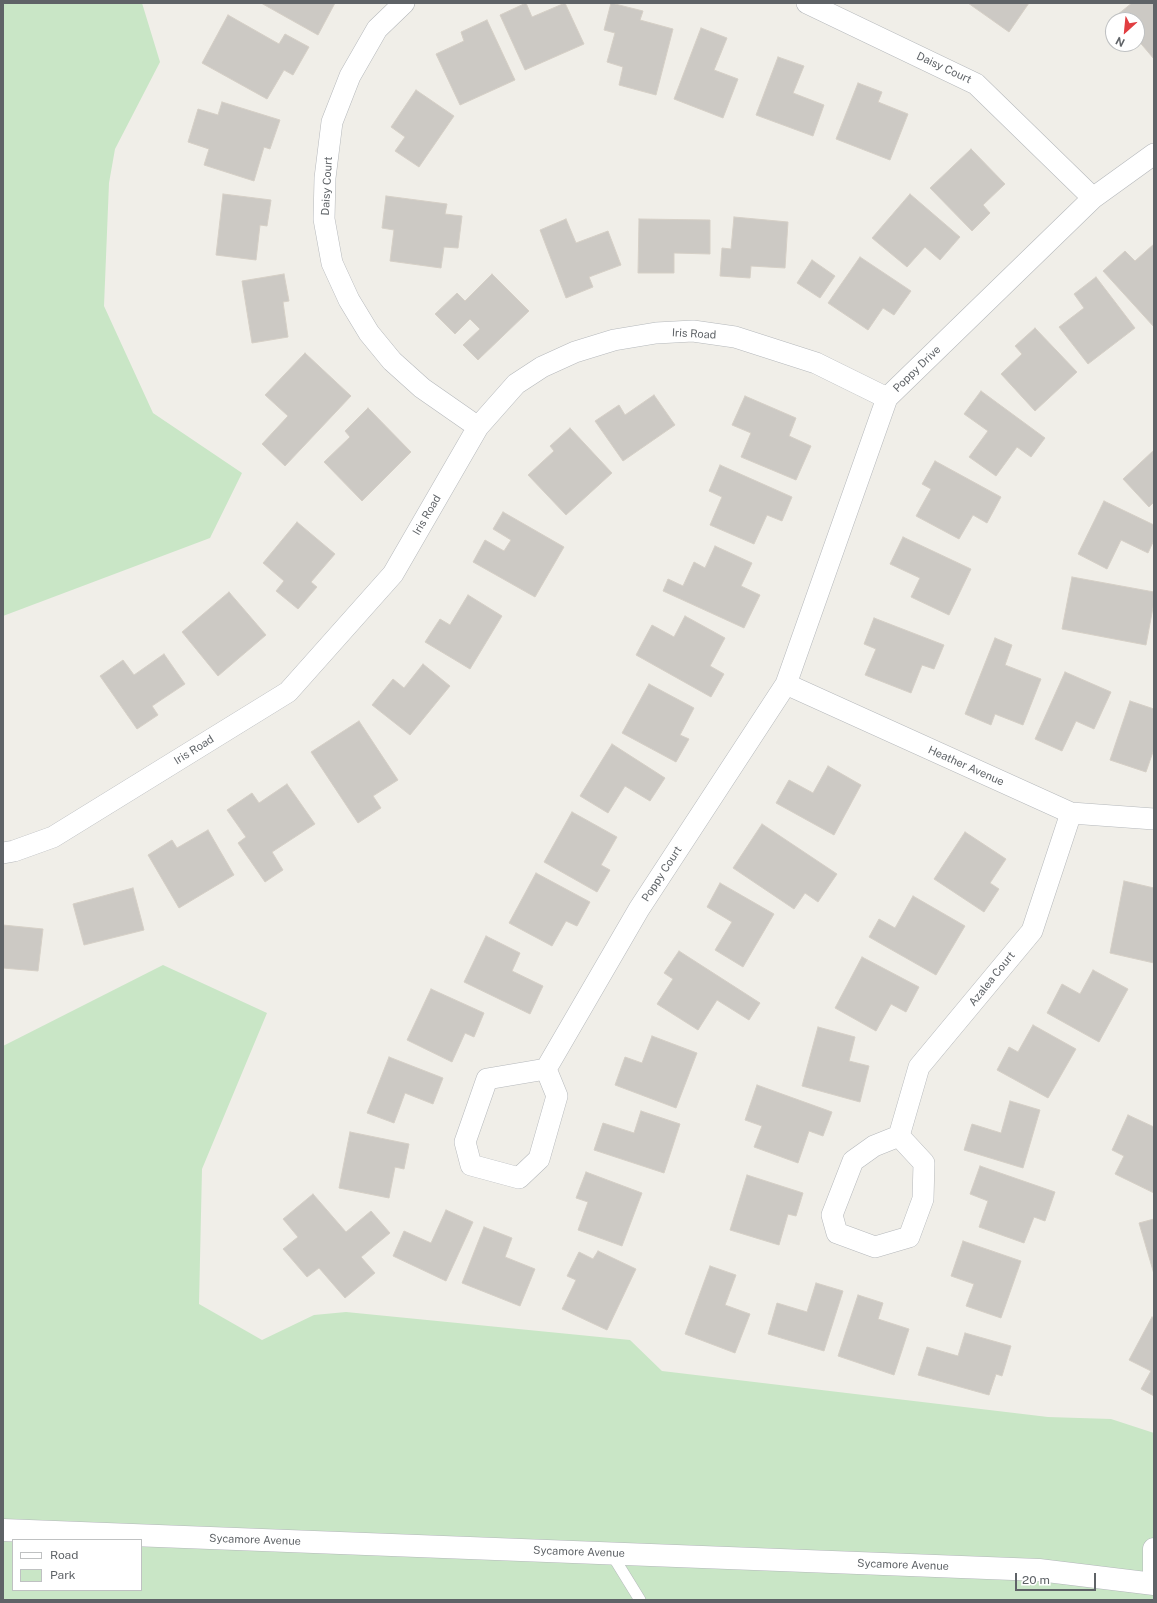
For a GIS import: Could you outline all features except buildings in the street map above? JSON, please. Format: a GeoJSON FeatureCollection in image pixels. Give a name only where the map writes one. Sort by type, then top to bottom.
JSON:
{"type":"FeatureCollection","features":[{"type":"Feature","properties":{"kind":"main road","name":"Sycamore Avenue"},"geometry":{"type":"LineString","coordinates":[[3,1530],[1038,1570],[1154,1584]]}},
{"type":"Feature","properties":{"kind":"main road"},"geometry":{"type":"LineString","coordinates":[[1154,1549],[1154,1577]]}},
{"type":"Feature","properties":{"kind":"street","name":"Daisy Court"},"geometry":{"type":"LineString","coordinates":[[404,3],[377,29],[350,76],[332,122],[325,178],[324,219],[332,263],[349,300],[369,333],[392,361],[422,388],[478,427]]}},
{"type":"Feature","properties":{"kind":"street","name":"Daisy Court"},"geometry":{"type":"LineString","coordinates":[[807,3],[976,84],[1093,198]]}},
{"type":"Feature","properties":{"kind":"street","name":"Poppy Drive"},"geometry":{"type":"LineString","coordinates":[[786,684],[888,398],[1093,198],[1154,154]]}},
{"type":"Feature","properties":{"kind":"street","name":"Iris Road"},"geometry":{"type":"LineString","coordinates":[[3,852],[14,851],[53,836],[288,692],[393,574],[478,427],[516,384],[542,367],[575,352],[614,340],[656,333],[693,331],[735,337],[816,363],[888,398]]}},
{"type":"Feature","properties":{"kind":"street","name":"Heather Avenue"},"geometry":{"type":"LineString","coordinates":[[786,684],[1071,813],[1154,819]]}},
{"type":"Feature","properties":{"kind":"street","name":"Poppy Court"},"geometry":{"type":"LineString","coordinates":[[546,1069],[639,909],[786,684]]}},
{"type":"Feature","properties":{"kind":"street","name":"Azalea Court"},"geometry":{"type":"LineString","coordinates":[[899,1136],[919,1067],[1032,931],[1071,813]]}},
{"type":"Feature","properties":{"kind":"street"},"geometry":{"type":"LineString","coordinates":[[546,1069],[557,1096],[539,1159],[519,1178],[471,1165],[465,1142],[487,1079],[546,1069]]}},
{"type":"Feature","properties":{"kind":"street"},"geometry":{"type":"LineString","coordinates":[[899,1136],[924,1163],[923,1199],[909,1237],[875,1247],[838,1233],[832,1215],[852,1162],[874,1146],[899,1136]]}},
{"type":"Feature","properties":{"kind":"lane"},"geometry":{"type":"LineString","coordinates":[[611,1553],[640,1600]]}},
{"type":"Feature","properties":{"kind":"green space"},"geometry":{"type":"Polygon","coordinates":[[[3,3],[142,3],[160,62],[115,149],[109,183],[104,306],[153,413],[242,473],[210,538],[3,616],[3,3]]]}},
{"type":"Feature","properties":{"kind":"green space"},"geometry":{"type":"Polygon","coordinates":[[[163,965],[267,1013],[202,1169],[199,1304],[262,1340],[314,1315],[346,1312],[630,1340],[662,1371],[1048,1417],[1111,1419],[1154,1433],[1154,1600],[3,1600],[3,1046],[163,965]]]}}]}
